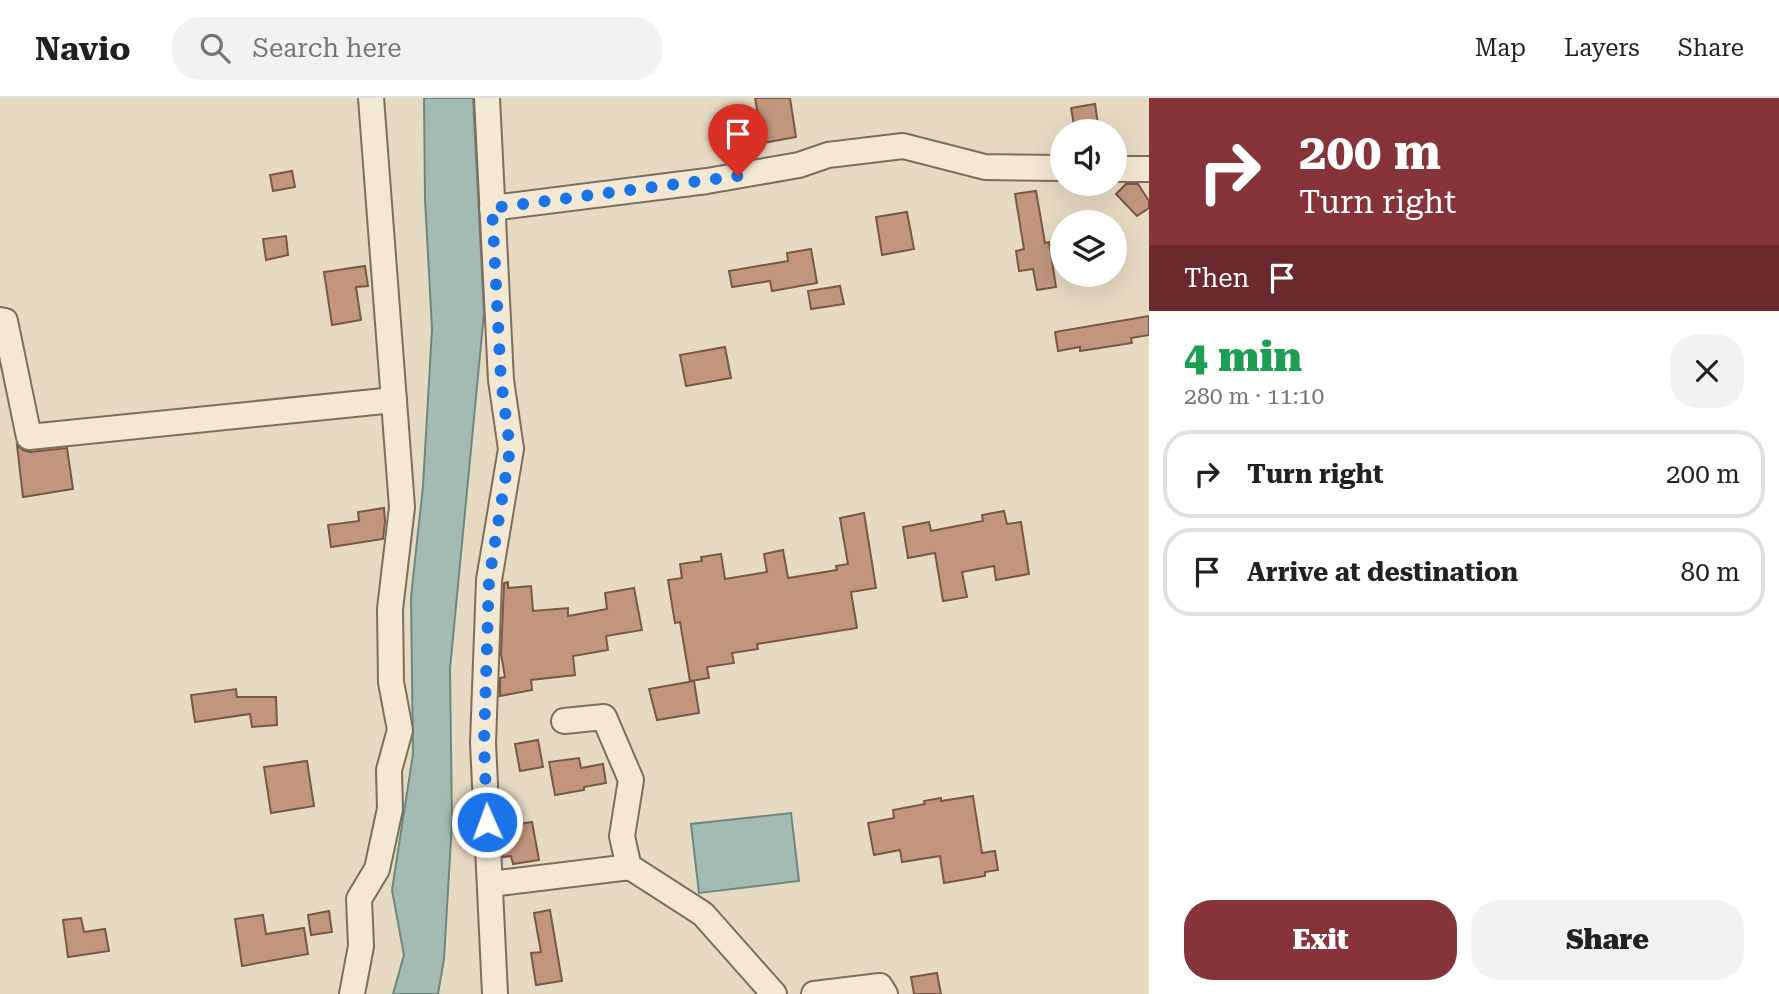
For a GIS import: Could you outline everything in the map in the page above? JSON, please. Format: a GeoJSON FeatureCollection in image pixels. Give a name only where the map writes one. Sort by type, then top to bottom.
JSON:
{"type":"FeatureCollection","features":[{"type":"Feature","properties":{"kind":"street"},"geometry":{"type":"LineString","coordinates":[[352,994],[361,946],[359,899],[377,869],[390,809],[389,770],[400,730],[391,682],[390,609],[402,507],[371,98]]}},
{"type":"Feature","properties":{"kind":"street"},"geometry":{"type":"LineString","coordinates":[[487,98],[501,380],[510,449],[489,580],[484,743],[495,994]]}},
{"type":"Feature","properties":{"kind":"street"},"geometry":{"type":"LineString","coordinates":[[492,208],[707,181],[790,167],[828,155],[903,146],[985,166],[1050,168]]}},
{"type":"Feature","properties":{"kind":"street"},"geometry":{"type":"LineString","coordinates":[[1127,169],[1149,169]]}},
{"type":"Feature","properties":{"kind":"street"},"geometry":{"type":"LineString","coordinates":[[0,320],[5,321],[29,437],[394,400]]}},
{"type":"Feature","properties":{"kind":"street"},"geometry":{"type":"LineString","coordinates":[[564,721],[604,717],[631,780],[622,836],[629,868]]}},
{"type":"Feature","properties":{"kind":"street"},"geometry":{"type":"LineString","coordinates":[[490,884],[629,868],[702,914],[774,994]]}},
{"type":"Feature","properties":{"kind":"street"},"geometry":{"type":"LineString","coordinates":[[814,994],[880,986],[885,994]]}},
{"type":"Feature","properties":{"kind":"water"},"geometry":{"type":"Polygon","coordinates":[[[424,98],[473,98],[484,313],[450,669],[452,822],[444,959],[438,994],[393,994],[404,955],[392,890],[413,754],[411,597],[423,486],[432,329],[425,199],[424,98]]]}},
{"type":"Feature","properties":{"kind":"water"},"geometry":{"type":"Polygon","coordinates":[[[791,813],[799,881],[699,893],[691,824],[791,813]]]}},
{"type":"Feature","properties":{"kind":"building"},"geometry":{"type":"Polygon","coordinates":[[[755,98],[790,98],[796,137],[763,143],[755,98]]]}},
{"type":"Feature","properties":{"kind":"building"},"geometry":{"type":"Polygon","coordinates":[[[1095,104],[1097,119],[1073,119],[1071,108],[1095,104]]]}},
{"type":"Feature","properties":{"kind":"building"},"geometry":{"type":"Polygon","coordinates":[[[292,171],[295,187],[273,191],[270,175],[292,171]]]}},
{"type":"Feature","properties":{"kind":"building"},"geometry":{"type":"Polygon","coordinates":[[[1127,184],[1138,184],[1149,201],[1149,208],[1137,216],[1118,196],[1127,196],[1127,184]]]}},
{"type":"Feature","properties":{"kind":"building"},"geometry":{"type":"Polygon","coordinates":[[[1036,191],[1045,243],[1049,242],[1050,248],[1050,287],[1056,287],[1037,290],[1033,269],[1019,271],[1016,251],[1024,249],[1015,194],[1036,191]]]}},
{"type":"Feature","properties":{"kind":"building"},"geometry":{"type":"Polygon","coordinates":[[[907,212],[914,249],[882,255],[876,217],[907,212]]]}},
{"type":"Feature","properties":{"kind":"building"},"geometry":{"type":"Polygon","coordinates":[[[286,236],[288,255],[266,260],[263,239],[286,236]]]}},
{"type":"Feature","properties":{"kind":"building"},"geometry":{"type":"Polygon","coordinates":[[[811,249],[817,283],[772,291],[770,281],[732,287],[729,271],[788,261],[787,253],[811,249]]]}},
{"type":"Feature","properties":{"kind":"building"},"geometry":{"type":"Polygon","coordinates":[[[365,266],[368,286],[356,287],[361,320],[332,325],[324,272],[365,266]]]}},
{"type":"Feature","properties":{"kind":"building"},"geometry":{"type":"Polygon","coordinates":[[[840,286],[844,304],[811,309],[808,291],[840,286]]]}},
{"type":"Feature","properties":{"kind":"building"},"geometry":{"type":"Polygon","coordinates":[[[1149,316],[1149,335],[1131,338],[1132,343],[1080,351],[1080,347],[1058,351],[1055,332],[1149,316]]]}},
{"type":"Feature","properties":{"kind":"building"},"geometry":{"type":"Polygon","coordinates":[[[725,347],[731,378],[686,386],[680,355],[725,347]]]}},
{"type":"Feature","properties":{"kind":"building"},"geometry":{"type":"Polygon","coordinates":[[[17,445],[30,452],[67,448],[73,489],[23,497],[17,445]]]}},
{"type":"Feature","properties":{"kind":"building"},"geometry":{"type":"Polygon","coordinates":[[[384,508],[383,539],[331,547],[328,525],[359,521],[358,512],[384,508]]]}},
{"type":"Feature","properties":{"kind":"building"},"geometry":{"type":"Polygon","coordinates":[[[1004,511],[1007,524],[1021,522],[1029,574],[996,580],[994,566],[962,572],[967,597],[943,601],[935,553],[908,558],[903,527],[929,522],[931,531],[983,521],[982,515],[1004,511]]]}},
{"type":"Feature","properties":{"kind":"building"},"geometry":{"type":"Polygon","coordinates":[[[864,513],[876,588],[851,592],[857,628],[757,644],[758,649],[732,653],[734,663],[707,667],[709,678],[690,681],[680,622],[675,623],[668,580],[682,578],[680,564],[702,561],[701,557],[721,554],[725,579],[767,572],[764,554],[783,550],[788,578],[837,570],[836,566],[848,564],[840,518],[864,513]]]}},
{"type":"Feature","properties":{"kind":"building"},"geometry":{"type":"Polygon","coordinates":[[[508,582],[508,588],[531,586],[533,611],[568,608],[568,616],[607,609],[605,593],[634,588],[642,630],[606,636],[608,650],[573,656],[575,675],[531,680],[532,690],[500,696],[500,678],[505,677],[501,654],[504,583],[508,582]]]}},
{"type":"Feature","properties":{"kind":"building"},"geometry":{"type":"Polygon","coordinates":[[[694,681],[699,713],[657,720],[649,689],[694,681]]]}},
{"type":"Feature","properties":{"kind":"building"},"geometry":{"type":"Polygon","coordinates":[[[236,689],[237,697],[276,697],[277,725],[252,727],[250,714],[195,722],[191,695],[236,689]]]}},
{"type":"Feature","properties":{"kind":"building"},"geometry":{"type":"Polygon","coordinates":[[[538,740],[543,767],[520,771],[515,744],[538,740]]]}},
{"type":"Feature","properties":{"kind":"building"},"geometry":{"type":"Polygon","coordinates":[[[579,758],[581,768],[603,764],[606,783],[555,795],[549,762],[579,758]]]}},
{"type":"Feature","properties":{"kind":"building"},"geometry":{"type":"Polygon","coordinates":[[[307,761],[314,806],[271,813],[264,767],[307,761]]]}},
{"type":"Feature","properties":{"kind":"building"},"geometry":{"type":"Polygon","coordinates":[[[973,796],[982,853],[995,851],[998,870],[985,872],[985,876],[944,883],[940,856],[902,862],[900,850],[874,855],[868,823],[894,818],[893,810],[925,804],[924,801],[973,796]]]}},
{"type":"Feature","properties":{"kind":"building"},"geometry":{"type":"Polygon","coordinates":[[[532,822],[539,860],[513,864],[511,856],[503,857],[502,827],[532,822]]]}},
{"type":"Feature","properties":{"kind":"building"},"geometry":{"type":"Polygon","coordinates":[[[550,910],[562,981],[536,985],[531,953],[541,952],[534,913],[550,910]]]}},
{"type":"Feature","properties":{"kind":"building"},"geometry":{"type":"Polygon","coordinates":[[[329,911],[332,932],[311,935],[308,915],[329,911]]]}},
{"type":"Feature","properties":{"kind":"building"},"geometry":{"type":"Polygon","coordinates":[[[263,915],[266,934],[304,928],[308,954],[242,966],[235,919],[263,915]]]}},
{"type":"Feature","properties":{"kind":"building"},"geometry":{"type":"Polygon","coordinates":[[[81,918],[84,932],[105,929],[109,951],[68,957],[63,920],[81,918]]]}},
{"type":"Feature","properties":{"kind":"building"},"geometry":{"type":"Polygon","coordinates":[[[937,973],[941,994],[914,994],[911,977],[937,973]]]}},
{"type":"Feature","properties":{"kind":"route"},"geometry":{"type":"LineString","coordinates":[[487,822],[484,743],[489,580],[510,449],[501,380],[492,208],[738,176]]}}]}
